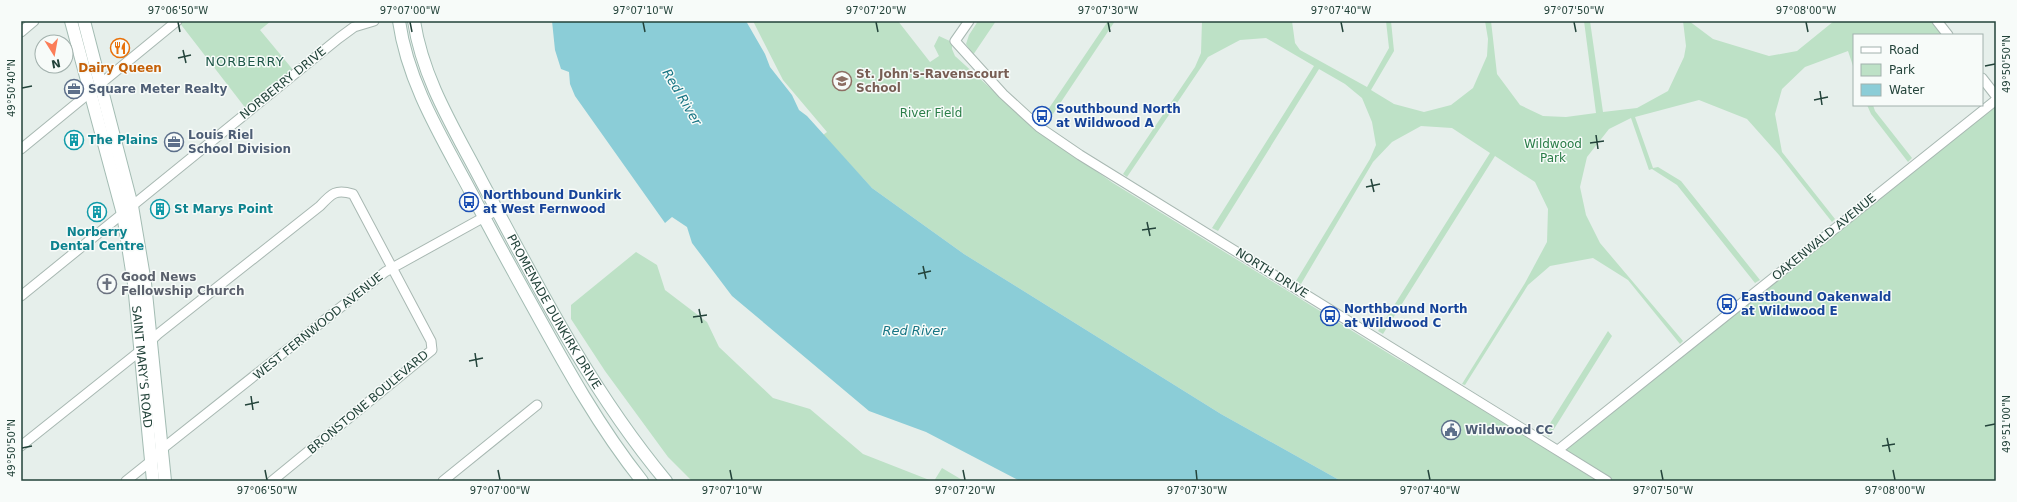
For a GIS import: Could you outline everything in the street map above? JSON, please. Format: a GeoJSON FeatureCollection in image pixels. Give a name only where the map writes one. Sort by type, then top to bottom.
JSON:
{"type":"FeatureCollection","features":[{"type":"Feature","properties":{"kind":"main road","name":"SAINT MARY'S ROAD"},"geometry":{"type":"LineString","coordinates":[[70,21],[123,214],[134,284],[153,481]]}},
{"type":"Feature","properties":{"kind":"main road","name":"SAINT MARY'S ROAD"},"geometry":{"type":"LineString","coordinates":[[84,21],[132,206],[145,283],[165,481]]}},
{"type":"Feature","properties":{"kind":"main road","name":"PROMENADE DUNKIRK DRIVE"},"geometry":{"type":"LineString","coordinates":[[399,21],[409,69],[421,96],[484,218],[573,379],[627,462],[642,481]]}},
{"type":"Feature","properties":{"kind":"main road","name":"PROMENADE DUNKIRK DRIVE"},"geometry":{"type":"LineString","coordinates":[[414,21],[424,66],[497,210],[583,365],[642,452],[666,481]]}},
{"type":"Feature","properties":{"kind":"main road"},"geometry":{"type":"LineString","coordinates":[[627,462],[642,452]]}},
{"type":"Feature","properties":{"kind":"street"},"geometry":{"type":"LineString","coordinates":[[21,32],[34,21]]}},
{"type":"Feature","properties":{"kind":"street"},"geometry":{"type":"LineString","coordinates":[[21,149],[177,21]]}},
{"type":"Feature","properties":{"kind":"street","name":"NORBERRY DRIVE"},"geometry":{"type":"LineString","coordinates":[[21,296],[339,38],[354,27],[374,21]]}},
{"type":"Feature","properties":{"kind":"street","name":"NORTH DRIVE"},"geometry":{"type":"LineString","coordinates":[[969,21],[955,41],[1003,94],[1039,126],[1080,155],[1607,481]]}},
{"type":"Feature","properties":{"kind":"street"},"geometry":{"type":"LineString","coordinates":[[1938,21],[1947,34]]}},
{"type":"Feature","properties":{"kind":"street"},"geometry":{"type":"LineString","coordinates":[[1983,79],[1996,96]]}},
{"type":"Feature","properties":{"kind":"street","name":"OAKENWALD AVENUE"},"geometry":{"type":"LineString","coordinates":[[1558,450],[1996,100]]}},
{"type":"Feature","properties":{"kind":"street"},"geometry":{"type":"LineString","coordinates":[[21,446],[140,351],[150,340],[320,206],[330,195],[342,191],[353,194],[391,269]]}},
{"type":"Feature","properties":{"kind":"street","name":"WEST FERNWOOD AVENUE"},"geometry":{"type":"LineString","coordinates":[[126,481],[162,450],[391,269],[497,210]]}},
{"type":"Feature","properties":{"kind":"street","name":"BRONSTONE BOULEVARD"},"geometry":{"type":"LineString","coordinates":[[272,481],[432,350],[430,341],[391,269]]}},
{"type":"Feature","properties":{"kind":"street"},"geometry":{"type":"LineString","coordinates":[[443,481],[537,405]]}},
{"type":"Feature","properties":{"kind":"green space"},"geometry":{"type":"Polygon","coordinates":[[[271,21],[260,30],[294,71],[247,110],[179,22],[271,21]]]}},
{"type":"Feature","properties":{"kind":"green space","name":"River Field"},"geometry":{"type":"Polygon","coordinates":[[[753,21],[898,21],[930,62],[939,56],[934,46],[939,36],[952,42],[952,49],[955,56],[1032,126],[1113,183],[1396,358],[1470,399],[1514,429],[1597,481],[1341,481],[1221,414],[964,254],[872,188],[823,135],[827,132],[783,80],[753,21]]]}},
{"type":"Feature","properties":{"kind":"green space"},"geometry":{"type":"Polygon","coordinates":[[[978,21],[996,21],[973,55],[966,44],[969,35],[978,21]]]}},
{"type":"Feature","properties":{"kind":"green space"},"geometry":{"type":"Polygon","coordinates":[[[1108,21],[1115,21],[1047,123],[1041,120],[1108,21]]]}},
{"type":"Feature","properties":{"kind":"green space","name":"Wildwood Park"},"geometry":{"type":"Polygon","coordinates":[[[1202,21],[1292,21],[1295,43],[1300,50],[1367,87],[1389,48],[1386,21],[1391,21],[1394,51],[1371,90],[1394,104],[1424,112],[1451,105],[1473,88],[1487,56],[1488,39],[1485,21],[1491,21],[1497,74],[1520,105],[1543,116],[1566,117],[1596,113],[1584,21],[1590,21],[1603,112],[1637,108],[1668,91],[1684,57],[1686,46],[1683,21],[1689,21],[1713,39],[1769,56],[1797,51],[1834,21],[1931,21],[1941,34],[1853,34],[1853,66],[1848,51],[1805,67],[1782,89],[1775,114],[1782,152],[1835,219],[1832,222],[1779,155],[1747,119],[1699,100],[1635,117],[1653,168],[1658,167],[1681,181],[1760,280],[1755,283],[1677,185],[1652,169],[1649,170],[1631,118],[1609,129],[1587,157],[1580,187],[1586,215],[1600,243],[1683,341],[1680,344],[1628,280],[1593,258],[1550,266],[1528,285],[1465,385],[1462,384],[1525,283],[1547,242],[1548,209],[1535,182],[1495,156],[1383,334],[1378,331],[1490,153],[1452,128],[1421,126],[1392,142],[1373,162],[1301,284],[1296,281],[1370,159],[1376,145],[1372,122],[1362,98],[1345,84],[1319,69],[1218,231],[1212,228],[1314,66],[1266,38],[1240,40],[1208,57],[1127,177],[1123,174],[1195,67],[1201,53],[1202,21]]]}},
{"type":"Feature","properties":{"kind":"green space"},"geometry":{"type":"Polygon","coordinates":[[[1867,106],[1873,106],[1875,111],[1912,158],[1908,162],[1871,114],[1867,106]]]}},
{"type":"Feature","properties":{"kind":"green space"},"geometry":{"type":"Polygon","coordinates":[[[1996,106],[1996,481],[1611,481],[1566,450],[1996,106]]]}},
{"type":"Feature","properties":{"kind":"green space"},"geometry":{"type":"Polygon","coordinates":[[[636,252],[657,265],[665,290],[707,322],[719,347],[773,398],[810,409],[863,454],[932,481],[692,481],[668,457],[605,371],[571,319],[571,305],[636,252]]]}},
{"type":"Feature","properties":{"kind":"green space"},"geometry":{"type":"Polygon","coordinates":[[[1608,331],[1612,336],[1549,437],[1544,433],[1608,331]]]}},
{"type":"Feature","properties":{"kind":"green space"},"geometry":{"type":"Polygon","coordinates":[[[942,468],[964,481],[934,481],[942,468]]]}},
{"type":"Feature","properties":{"kind":"water","name":"Red River"},"geometry":{"type":"Polygon","coordinates":[[[552,21],[746,21],[765,54],[770,67],[792,95],[799,110],[807,116],[872,188],[964,254],[1221,414],[1341,481],[1020,481],[926,432],[869,411],[732,296],[692,243],[687,227],[672,217],[665,223],[575,96],[570,84],[569,72],[561,69],[555,50],[552,21]]]}},
{"type":"Feature","properties":{"kind":"place","name":"Dairy Queen"},"geometry":{"type":"Point","coordinates":[120,48]}},
{"type":"Feature","properties":{"kind":"place","name":"St. John's-Ravenscourt School"},"geometry":{"type":"Point","coordinates":[842,81]}},
{"type":"Feature","properties":{"kind":"place","name":"Square Meter Realty"},"geometry":{"type":"Point","coordinates":[74,89]}},
{"type":"Feature","properties":{"kind":"place","name":"Southbound North at Wildwood A"},"geometry":{"type":"Point","coordinates":[1042,116]}},
{"type":"Feature","properties":{"kind":"place","name":"The Plains"},"geometry":{"type":"Point","coordinates":[74,140]}},
{"type":"Feature","properties":{"kind":"place","name":"Louis Riel School Division"},"geometry":{"type":"Point","coordinates":[174,142]}},
{"type":"Feature","properties":{"kind":"place","name":"Northbound Dunkirk at West Fernwood"},"geometry":{"type":"Point","coordinates":[469,202]}},
{"type":"Feature","properties":{"kind":"place","name":"St Marys Point"},"geometry":{"type":"Point","coordinates":[160,209]}},
{"type":"Feature","properties":{"kind":"place","name":"Norberry Dental Centre"},"geometry":{"type":"Point","coordinates":[97,212]}},
{"type":"Feature","properties":{"kind":"place","name":"Good News Fellowship Church"},"geometry":{"type":"Point","coordinates":[107,284]}},
{"type":"Feature","properties":{"kind":"place","name":"Eastbound Oakenwald at Wildwood E"},"geometry":{"type":"Point","coordinates":[1727,304]}},
{"type":"Feature","properties":{"kind":"place","name":"Northbound North at Wildwood C"},"geometry":{"type":"Point","coordinates":[1330,316]}},
{"type":"Feature","properties":{"kind":"place","name":"Wildwood CC"},"geometry":{"type":"Point","coordinates":[1451,430]}},
{"type":"Feature","properties":{"kind":"district","name":"NORBERRY"},"geometry":{"type":"Point","coordinates":[245,61]}}]}
